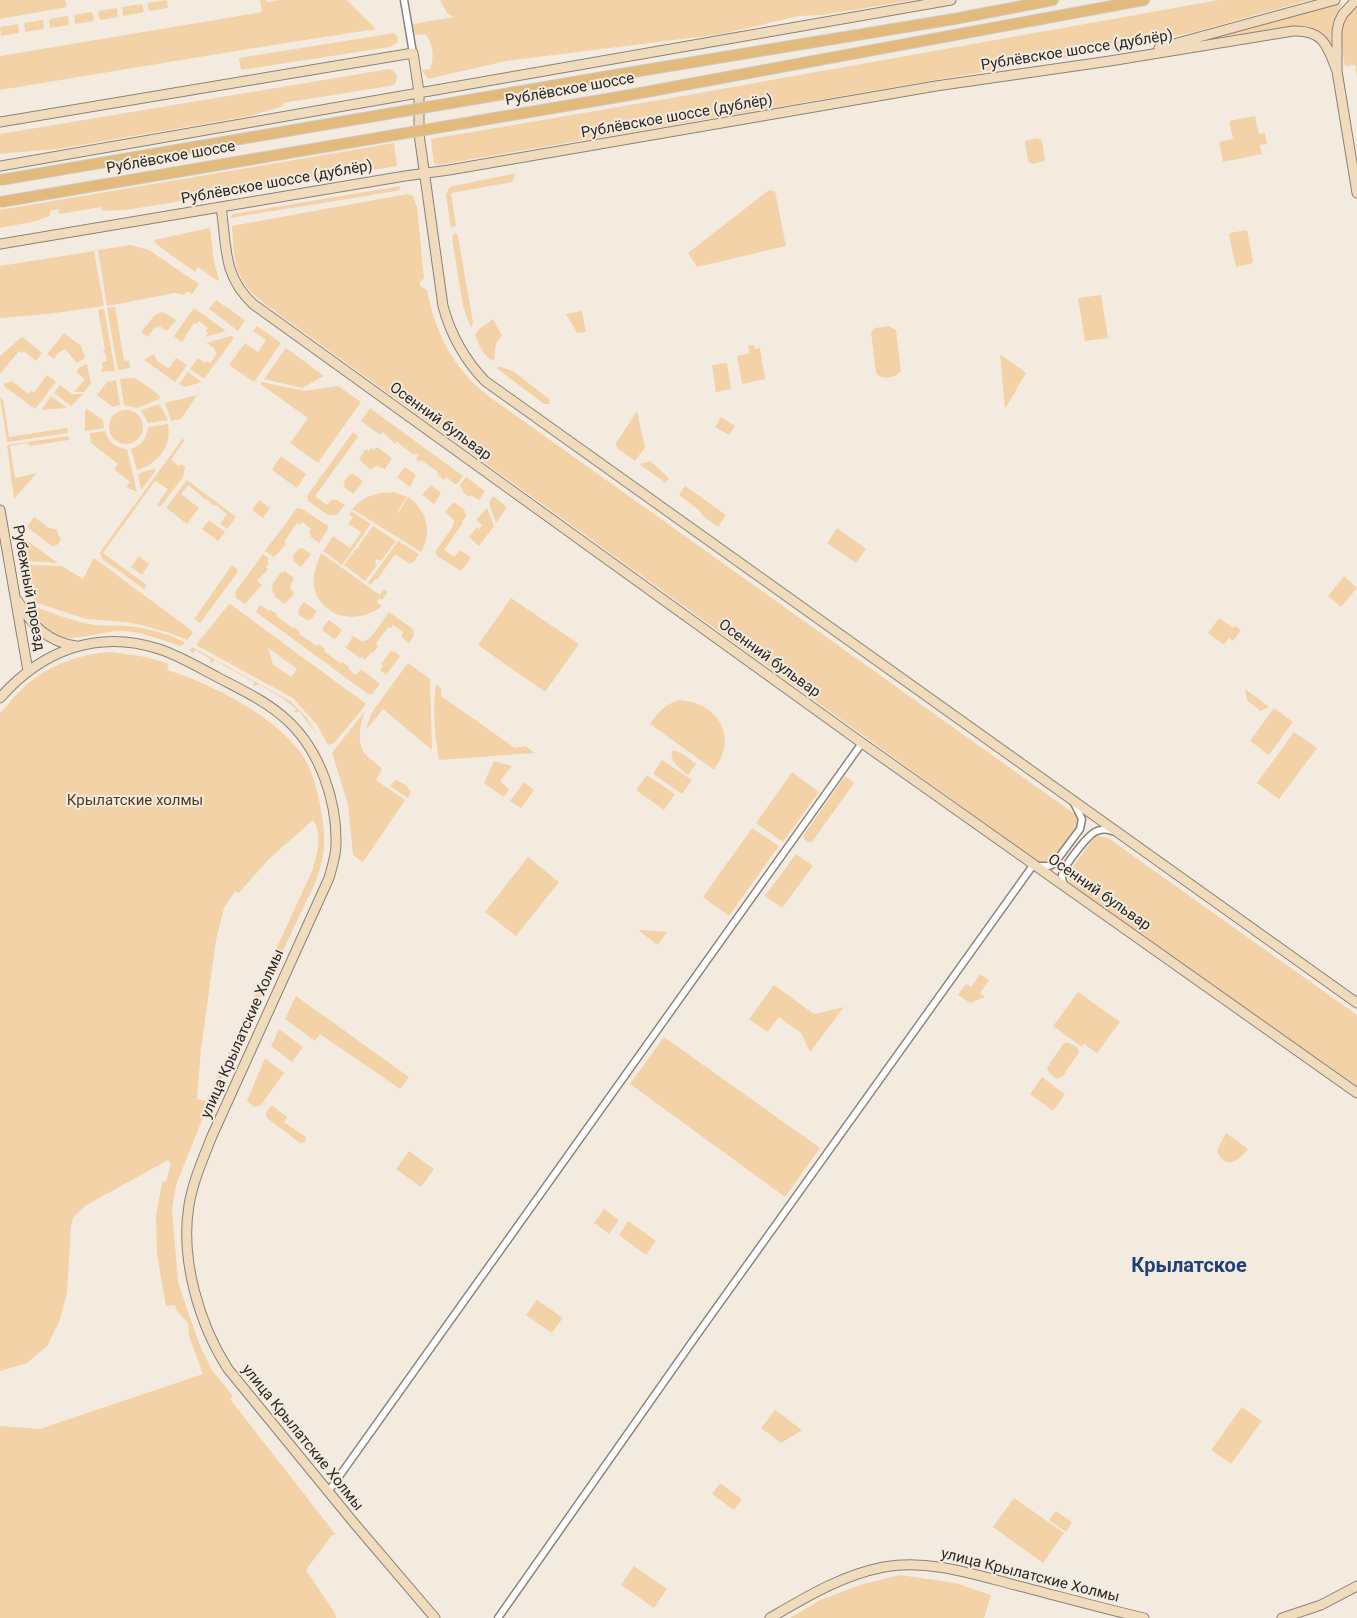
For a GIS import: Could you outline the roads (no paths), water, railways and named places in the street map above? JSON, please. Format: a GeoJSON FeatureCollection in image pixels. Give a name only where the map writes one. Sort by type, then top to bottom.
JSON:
{"type":"FeatureCollection","features":[{"type":"Feature","properties":{"kind":"main road","name":"Рублёвское шоссе"},"geometry":{"type":"LineString","coordinates":[[0,180],[954,19],[1054,0]]}},
{"type":"Feature","properties":{"kind":"main road","name":"Рублёвское шоссе"},"geometry":{"type":"LineString","coordinates":[[0,202],[624,96],[1144,0]]}},
{"type":"Feature","properties":{"kind":"street"},"geometry":{"type":"LineString","coordinates":[[404,0],[419,92],[419,134],[438,279],[447,321],[452,334],[464,357],[485,382],[1357,1003]]}},
{"type":"Feature","properties":{"kind":"street"},"geometry":{"type":"LineString","coordinates":[[0,166],[951,0]]}},
{"type":"Feature","properties":{"kind":"street"},"geometry":{"type":"LineString","coordinates":[[1110,61],[1335,0]]}},
{"type":"Feature","properties":{"kind":"street"},"geometry":{"type":"LineString","coordinates":[[1356,0],[1343,14],[1339,22],[1337,31],[1337,71],[1357,193]]}},
{"type":"Feature","properties":{"kind":"street","name":"Рублёвское шоссе (дублёр)"},"geometry":{"type":"LineString","coordinates":[[0,244],[936,86],[1110,61],[1301,30],[1311,32],[1323,40],[1337,71]]}},
{"type":"Feature","properties":{"kind":"street"},"geometry":{"type":"LineString","coordinates":[[0,122],[413,54]]}},
{"type":"Feature","properties":{"kind":"street","name":"Осенний бульвар"},"geometry":{"type":"LineString","coordinates":[[221,207],[230,271],[238,288],[253,304],[862,742],[1357,1093]]}},
{"type":"Feature","properties":{"kind":"street","name":"Рубежный проезд"},"geometry":{"type":"LineString","coordinates":[[0,510],[4,562],[15,594],[28,671]]}},
{"type":"Feature","properties":{"kind":"street"},"geometry":{"type":"LineString","coordinates":[[15,594],[27,617],[39,630],[59,642],[79,646]]}},
{"type":"Feature","properties":{"kind":"street","name":"улица Крылатские Холмы"},"geometry":{"type":"LineString","coordinates":[[0,698],[13,683],[28,671],[56,654],[79,646],[100,642],[120,641],[148,646],[179,658],[254,696],[283,716],[304,739],[322,772],[330,796],[336,844],[334,861],[329,878],[212,1136],[191,1192],[187,1222],[193,1280],[198,1306],[209,1337],[233,1375],[328,1492],[435,1618]]}},
{"type":"Feature","properties":{"kind":"street"},"geometry":{"type":"LineString","coordinates":[[328,1492],[862,742]]}},
{"type":"Feature","properties":{"kind":"street"},"geometry":{"type":"LineString","coordinates":[[498,1618],[709,1318],[1035,865],[1049,866],[1054,864],[1080,829],[1082,819],[1072,800]]}},
{"type":"Feature","properties":{"kind":"street"},"geometry":{"type":"LineString","coordinates":[[1070,890],[1063,882],[1062,873],[1088,837],[1103,829],[1120,834]]}},
{"type":"Feature","properties":{"kind":"street","name":"улица Крылатские Холмы"},"geometry":{"type":"LineString","coordinates":[[770,1618],[839,1581],[885,1567],[913,1565],[970,1574],[1144,1618]]}},
{"type":"Feature","properties":{"kind":"street"},"geometry":{"type":"LineString","coordinates":[[1282,1618],[1294,1617],[1357,1586]]}},
{"type":"Feature","properties":{"kind":"district","name":"Крылатское"},"geometry":{"type":"Point","coordinates":[1189,1267]}},
{"type":"Feature","properties":{"kind":"park label","name":"Крылатские холмы"},"geometry":{"type":"Point","coordinates":[135,801]}}]}
